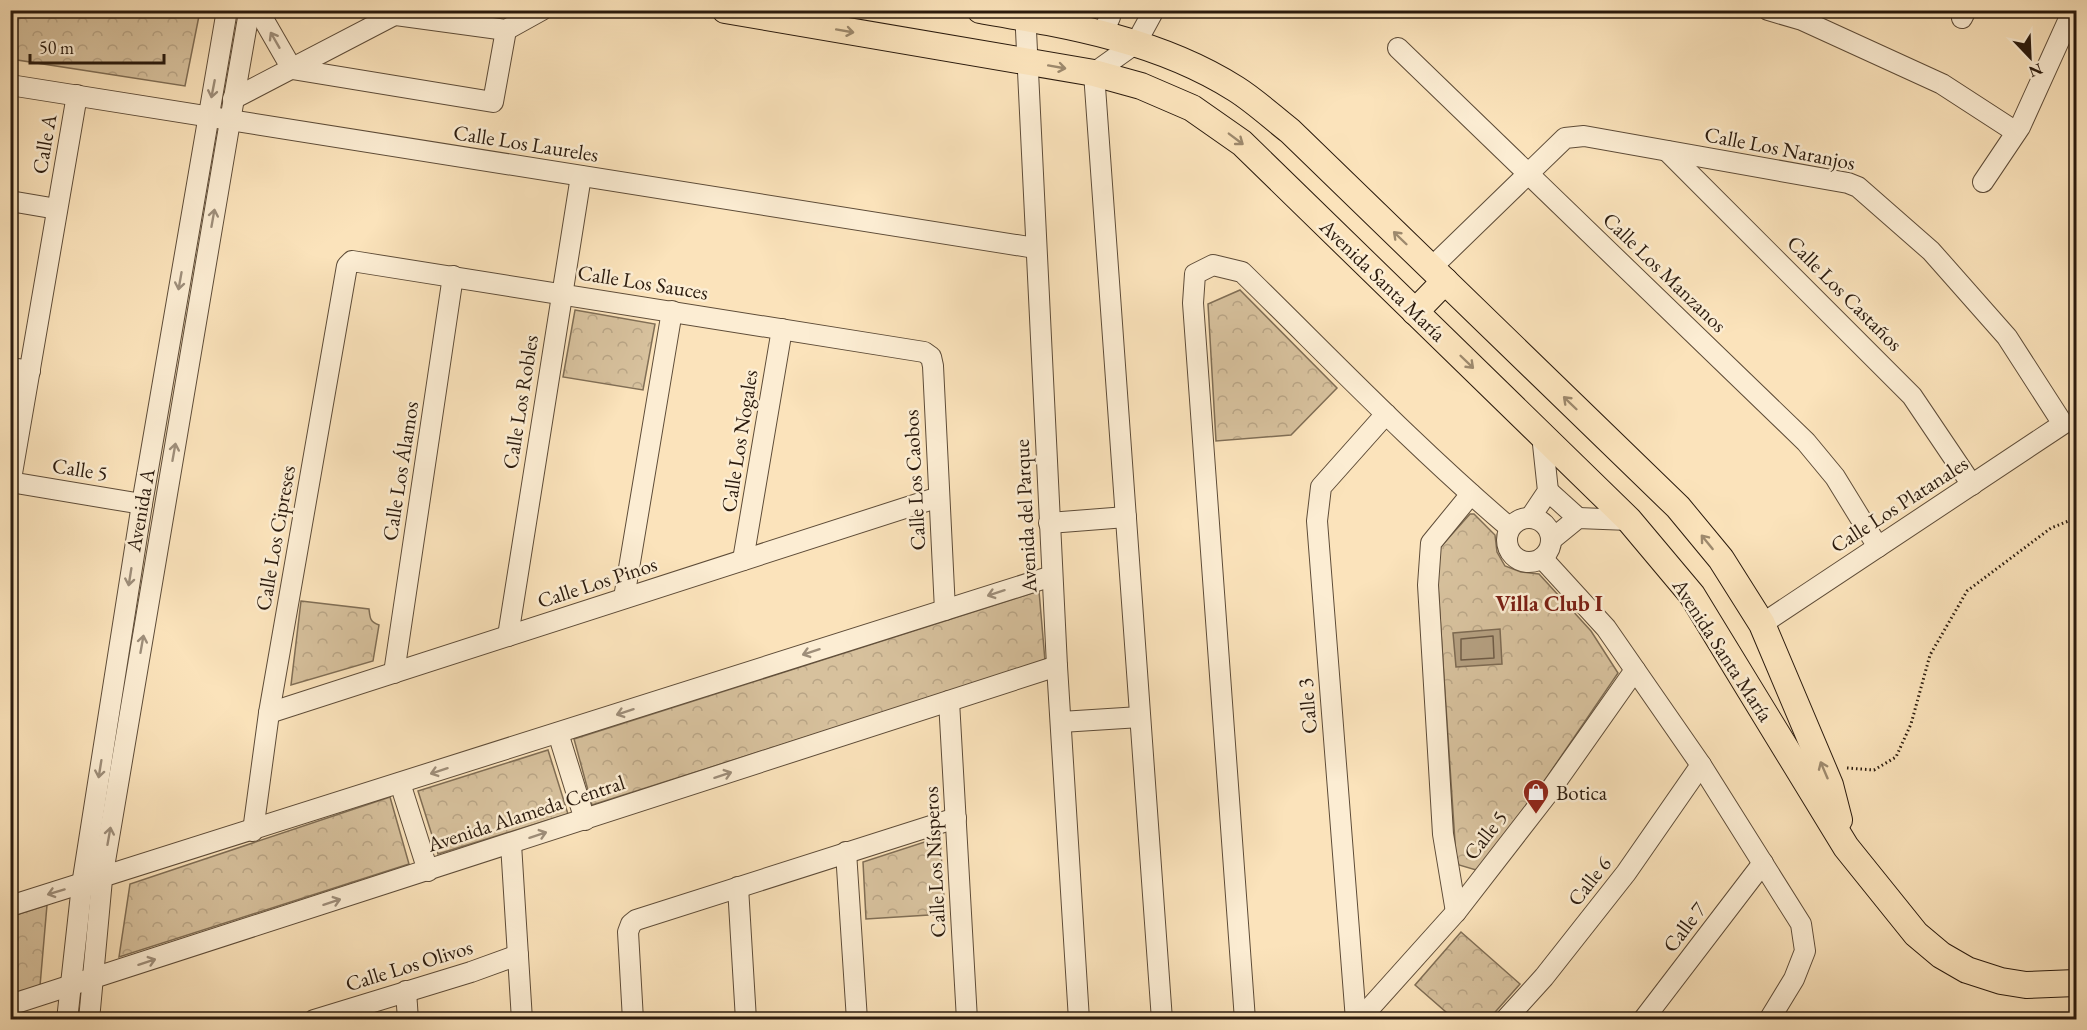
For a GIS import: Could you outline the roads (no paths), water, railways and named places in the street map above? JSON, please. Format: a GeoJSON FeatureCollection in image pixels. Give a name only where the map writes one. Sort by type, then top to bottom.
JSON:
{"type":"FeatureCollection","features":[{"type":"Feature","properties":{"kind":"main road","name":"Avenida Santa María"},"geometry":{"type":"LineString","coordinates":[[725,10],[1094,73],[1141,86],[1192,108],[1242,143],[1629,520],[1692,595],[1846,847],[1916,934],[1941,955],[1967,970],[2001,981],[2026,985],[2076,983]]}},
{"type":"Feature","properties":{"kind":"main road","name":"Avenida Santa María"},"geometry":{"type":"LineString","coordinates":[[980,10],[1025,14],[1136,43],[1186,62],[1236,89],[1290,131],[1438,274],[1678,507],[1721,559],[1762,624],[1830,785],[1846,847]]}},
{"type":"Feature","properties":{"kind":"main road"},"geometry":{"type":"LineString","coordinates":[[1415,312],[1438,274]]}},
{"type":"Feature","properties":{"kind":"main road"},"geometry":{"type":"LineString","coordinates":[[1692,595],[1702,602],[1720,600],[1728,590],[1730,578],[1728,572]]}},
{"type":"Feature","properties":{"kind":"street","name":"Avenida A"},"geometry":{"type":"LineString","coordinates":[[67,1020],[82,885],[142,504],[227,10]]}},
{"type":"Feature","properties":{"kind":"street","name":"Avenida A"},"geometry":{"type":"LineString","coordinates":[[89,1020],[102,879],[233,99],[248,18],[252,10]]}},
{"type":"Feature","properties":{"kind":"street"},"geometry":{"type":"LineString","coordinates":[[258,10],[292,69]]}},
{"type":"Feature","properties":{"kind":"street"},"geometry":{"type":"LineString","coordinates":[[233,99],[398,12],[506,30],[542,10]]}},
{"type":"Feature","properties":{"kind":"street"},"geometry":{"type":"LineString","coordinates":[[1102,35],[1110,17],[1110,10]]}},
{"type":"Feature","properties":{"kind":"street"},"geometry":{"type":"LineString","coordinates":[[1154,10],[1136,43],[1094,73],[1162,1020]]}},
{"type":"Feature","properties":{"kind":"street"},"geometry":{"type":"LineString","coordinates":[[1768,10],[1802,20],[1942,84],[2016,132]]}},
{"type":"Feature","properties":{"kind":"street"},"geometry":{"type":"LineString","coordinates":[[1983,182],[2016,132],[2073,10]]}},
{"type":"Feature","properties":{"kind":"street","name":"Avenida del Parque"},"geometry":{"type":"LineString","coordinates":[[1025,14],[1049,523],[1079,1020]]}},
{"type":"Feature","properties":{"kind":"street"},"geometry":{"type":"LineString","coordinates":[[292,69],[493,102],[506,30]]}},
{"type":"Feature","properties":{"kind":"street","name":"Calle Los Manzanos"},"geometry":{"type":"LineString","coordinates":[[1398,48],[1806,442],[1835,477],[1878,547]]}},
{"type":"Feature","properties":{"kind":"street","name":"Calle Los Laureles"},"geometry":{"type":"LineString","coordinates":[[10,85],[1035,248]]}},
{"type":"Feature","properties":{"kind":"street","name":"Calle A"},"geometry":{"type":"LineString","coordinates":[[11,483],[20,370],[57,209],[77,95]]}},
{"type":"Feature","properties":{"kind":"street","name":"Calle Los Naranjos"},"geometry":{"type":"LineString","coordinates":[[1438,274],[1528,174],[1565,138],[1584,136],[1848,183],[1858,187],[1931,251],[2007,337],[2063,424]]}},
{"type":"Feature","properties":{"kind":"street","name":"Calle Los Castaños"},"geometry":{"type":"LineString","coordinates":[[1666,151],[1886,367],[1912,396],[1972,485]]}},
{"type":"Feature","properties":{"kind":"street","name":"Calle Los Robles"},"geometry":{"type":"LineString","coordinates":[[508,636],[581,176]]}},
{"type":"Feature","properties":{"kind":"street"},"geometry":{"type":"LineString","coordinates":[[10,201],[57,209]]}},
{"type":"Feature","properties":{"kind":"street","name":"Calle Los Sauces"},"geometry":{"type":"LineString","coordinates":[[356,261],[924,352]]}},
{"type":"Feature","properties":{"kind":"street","name":"Calle Los Cipreses"},"geometry":{"type":"LineString","coordinates":[[253,831],[269,713],[347,266],[349,262],[356,261]]}},
{"type":"Feature","properties":{"kind":"street"},"geometry":{"type":"LineString","coordinates":[[1245,1020],[1194,315],[1195,274],[1213,265],[1242,272],[1386,414],[1510,528]]}},
{"type":"Feature","properties":{"kind":"street","name":"Calle Los Álamos"},"geometry":{"type":"LineString","coordinates":[[393,673],[453,276]]}},
{"type":"Feature","properties":{"kind":"street"},"geometry":{"type":"LineString","coordinates":[[624,598],[672,311]]}},
{"type":"Feature","properties":{"kind":"street","name":"Calle Los Nogales"},"geometry":{"type":"LineString","coordinates":[[743,560],[782,329]]}},
{"type":"Feature","properties":{"kind":"street","name":"Calle Los Caobos"},"geometry":{"type":"LineString","coordinates":[[924,352],[931,357],[933,366],[945,610]]}},
{"type":"Feature","properties":{"kind":"street","name":"Calle 3"},"geometry":{"type":"LineString","coordinates":[[1358,1020],[1317,521],[1321,487],[1386,414]]}},
{"type":"Feature","properties":{"kind":"street","name":"Calle Los Platanales"},"geometry":{"type":"LineString","coordinates":[[1762,624],[2063,424]]}},
{"type":"Feature","properties":{"kind":"street"},"geometry":{"type":"LineString","coordinates":[[1530,518],[1548,491],[1542,435]]}},
{"type":"Feature","properties":{"kind":"street","name":"Calle 5"},"geometry":{"type":"LineString","coordinates":[[11,483],[142,504]]}},
{"type":"Feature","properties":{"kind":"street"},"geometry":{"type":"LineString","coordinates":[[1548,491],[1578,518],[1629,520]]}},
{"type":"Feature","properties":{"kind":"street"},"geometry":{"type":"LineString","coordinates":[[1456,912],[1443,834],[1428,585],[1431,543],[1471,494]]}},
{"type":"Feature","properties":{"kind":"street","name":"Calle Los Pinos"},"geometry":{"type":"LineString","coordinates":[[269,713],[939,497]]}},
{"type":"Feature","properties":{"kind":"street"},"geometry":{"type":"LineString","coordinates":[[1049,523],[1126,517]]}},
{"type":"Feature","properties":{"kind":"street"},"geometry":{"type":"LineString","coordinates":[[1530,518],[1542,522],[1551,540],[1550,547],[1542,558],[1529,562],[1516,559],[1508,548],[1507,534],[1510,528],[1522,519],[1530,518]]}},
{"type":"Feature","properties":{"kind":"street"},"geometry":{"type":"LineString","coordinates":[[1551,540],[1578,518]]}},
{"type":"Feature","properties":{"kind":"street"},"geometry":{"type":"LineString","coordinates":[[1542,558],[1606,628],[1701,765],[1801,924],[1805,951],[1794,979],[1770,1020]]}},
{"type":"Feature","properties":{"kind":"street"},"geometry":{"type":"LineString","coordinates":[[10,906],[102,879],[1052,576]]}},
{"type":"Feature","properties":{"kind":"street","name":"Avenida Alameda Central"},"geometry":{"type":"LineString","coordinates":[[10,1005],[1057,666]]}},
{"type":"Feature","properties":{"kind":"street","name":"Calle 5"},"geometry":{"type":"LineString","coordinates":[[1358,1020],[1456,912],[1549,792],[1635,670]]}},
{"type":"Feature","properties":{"kind":"street","name":"Calle Los Nísperos"},"geometry":{"type":"LineString","coordinates":[[949,701],[967,1020]]}},
{"type":"Feature","properties":{"kind":"street"},"geometry":{"type":"LineString","coordinates":[[1060,722],[1140,717]]}},
{"type":"Feature","properties":{"kind":"street"},"geometry":{"type":"LineString","coordinates":[[558,733],[585,820]]}},
{"type":"Feature","properties":{"kind":"street","name":"Calle 6"},"geometry":{"type":"LineString","coordinates":[[1505,1020],[1544,977],[1626,873],[1701,765]]}},
{"type":"Feature","properties":{"kind":"street"},"geometry":{"type":"LineString","coordinates":[[400,783],[428,871]]}},
{"type":"Feature","properties":{"kind":"street"},"geometry":{"type":"LineString","coordinates":[[633,1020],[628,932],[631,924],[636,920],[956,818]]}},
{"type":"Feature","properties":{"kind":"street"},"geometry":{"type":"LineString","coordinates":[[511,844],[522,1020]]}},
{"type":"Feature","properties":{"kind":"street"},"geometry":{"type":"LineString","coordinates":[[846,852],[857,1020]]}},
{"type":"Feature","properties":{"kind":"street","name":"Calle 7"},"geometry":{"type":"LineString","coordinates":[[1643,1020],[1763,863]]}},
{"type":"Feature","properties":{"kind":"street"},"geometry":{"type":"LineString","coordinates":[[738,887],[746,1020]]}},
{"type":"Feature","properties":{"kind":"street","name":"Calle Los Olivos"},"geometry":{"type":"LineString","coordinates":[[314,1020],[471,972],[518,955]]}},
{"type":"Feature","properties":{"kind":"street"},"geometry":{"type":"LineString","coordinates":[[406,991],[408,1020]]}},
{"type":"Feature","properties":{"kind":"water"},"geometry":{"type":"Polygon","coordinates":[[[1500,629],[1502,664],[1456,667],[1453,633],[1500,629]]]}},
{"type":"Feature","properties":{"kind":"place","name":"Botica"},"geometry":{"type":"Point","coordinates":[1536,815]}},
{"type":"Feature","properties":{"kind":"district","name":"Villa Club I"},"geometry":{"type":"Point","coordinates":[1549,603]}}]}
